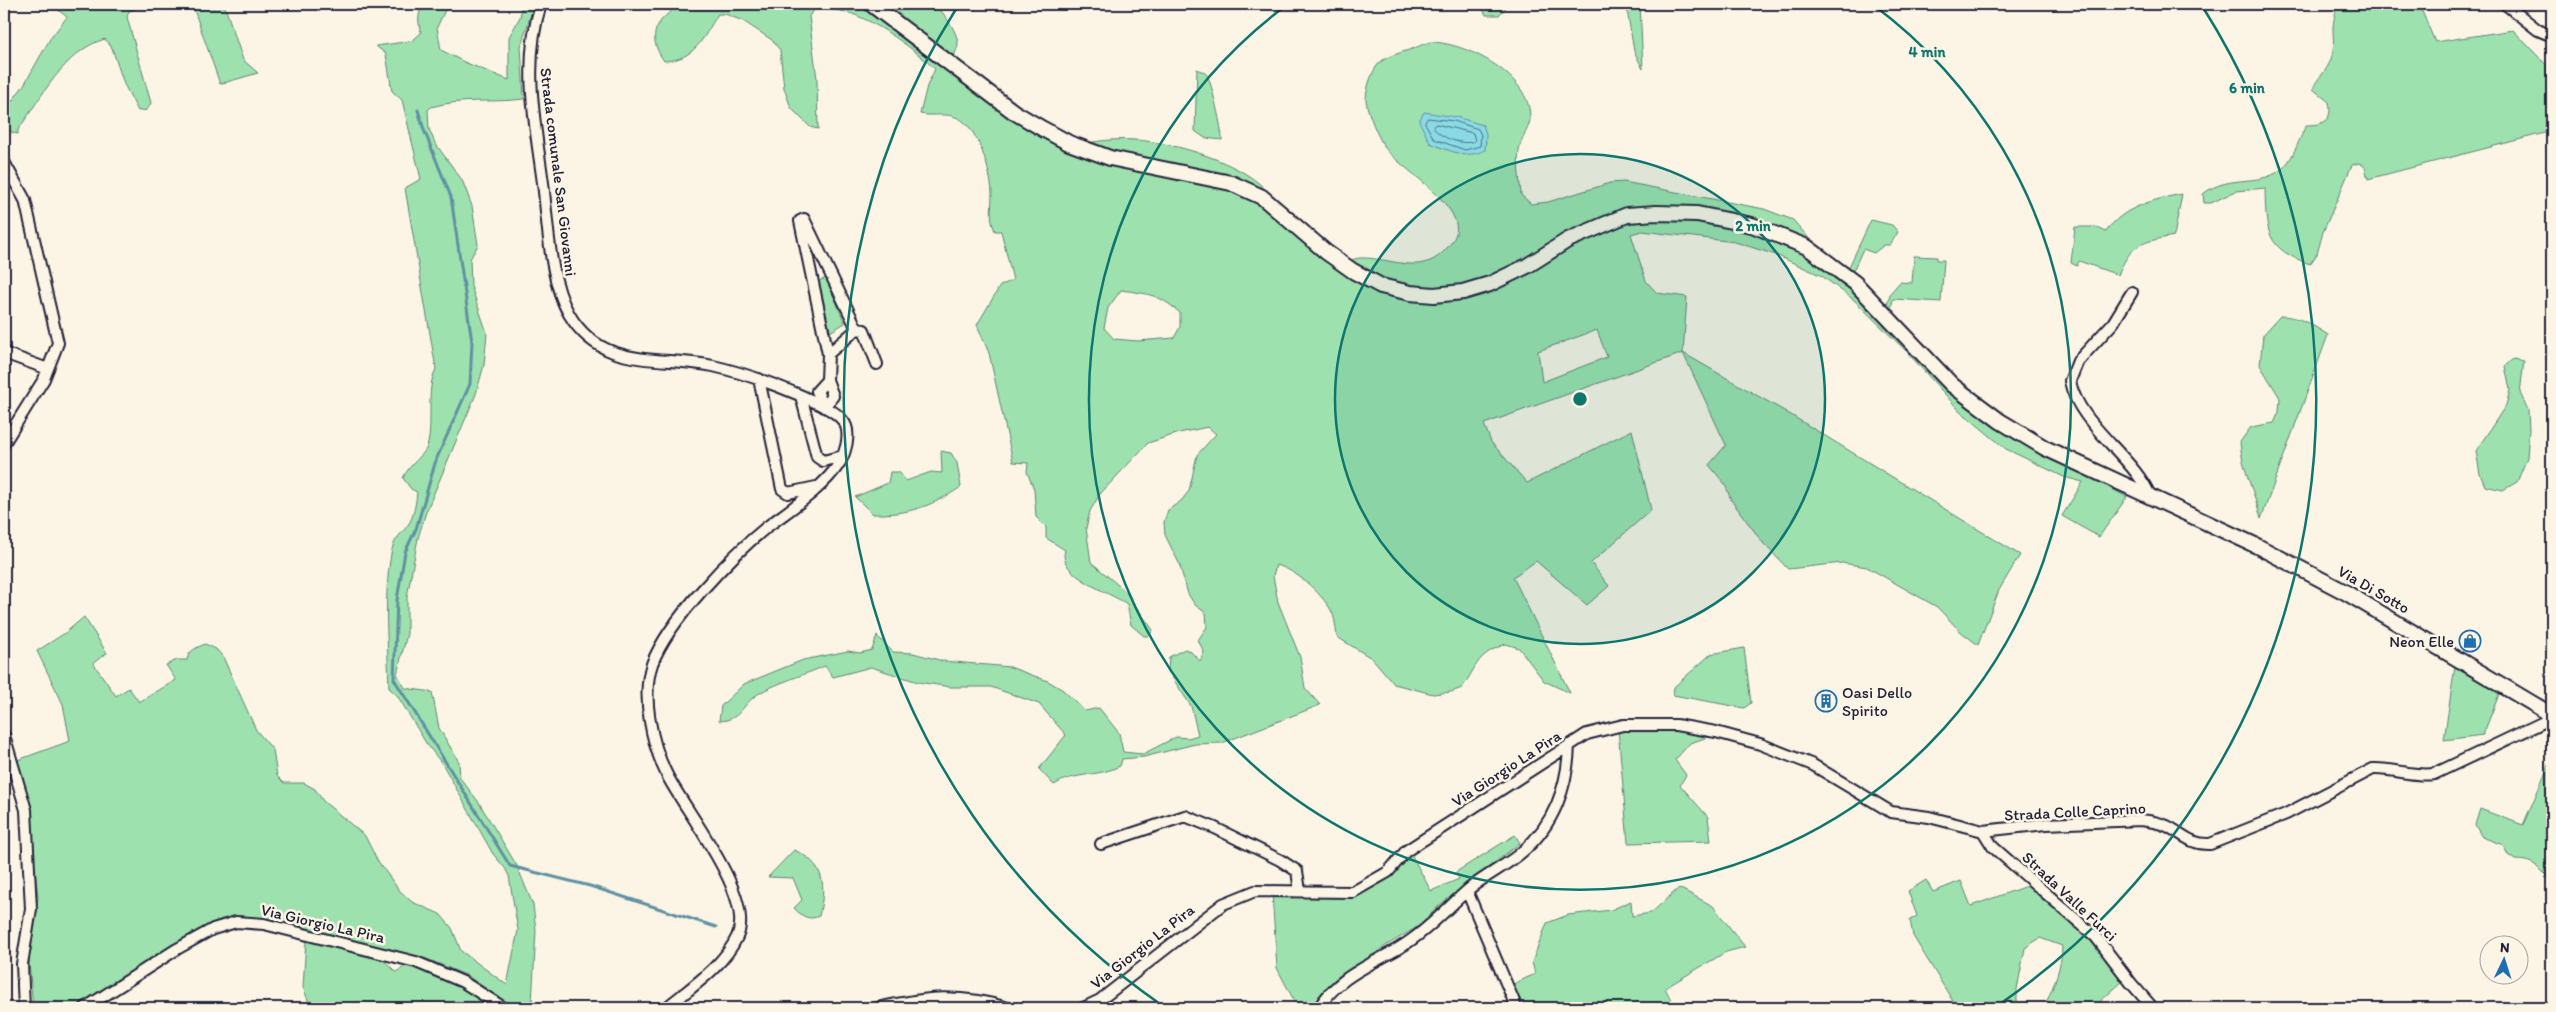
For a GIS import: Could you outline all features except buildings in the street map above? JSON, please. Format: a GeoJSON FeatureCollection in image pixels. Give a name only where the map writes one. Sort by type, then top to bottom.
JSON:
{"type":"FeatureCollection","features":[{"type":"Feature","properties":{"kind":"street","name":"Strada comunale San Giovanni"},"geometry":{"type":"LineString","coordinates":[[541,4],[534,26],[531,82],[556,278],[568,313],[587,337],[597,346],[611,352],[637,358],[713,366],[759,379],[802,396],[839,416],[845,424],[848,434],[840,463],[817,487],[757,535],[714,577],[676,623],[660,646],[651,666],[648,692],[652,726],[658,752],[667,776],[714,850],[738,910],[740,924],[737,936],[723,957],[666,1008]]}},
{"type":"Feature","properties":{"kind":"street","name":"Via Di Sotto"},"geometry":{"type":"LineString","coordinates":[[871,4],[1014,112],[1069,143],[1110,158],[1231,182],[1262,197],[1326,252],[1353,271],[1391,288],[1410,293],[1434,295],[1463,292],[1490,284],[1527,266],[1568,240],[1627,215],[1656,213],[1697,214],[1752,225],[1807,247],[1856,283],[1952,385],[2000,421],[2045,448],[2257,546],[2345,592],[2552,717]]}},
{"type":"Feature","properties":{"kind":"street"},"geometry":{"type":"LineString","coordinates":[[2505,4],[2538,30],[2552,36]]}},
{"type":"Feature","properties":{"kind":"street"},"geometry":{"type":"LineString","coordinates":[[4,162],[25,200],[45,277],[58,343],[48,369],[4,443]]}},
{"type":"Feature","properties":{"kind":"street"},"geometry":{"type":"LineString","coordinates":[[824,407],[834,396],[827,380],[828,354],[800,221],[804,219],[858,329]]}},
{"type":"Feature","properties":{"kind":"street"},"geometry":{"type":"LineString","coordinates":[[2132,292],[2113,323],[2078,361],[2070,381],[2076,399],[2114,448],[2146,484],[2151,498]]}},
{"type":"Feature","properties":{"kind":"street"},"geometry":{"type":"LineString","coordinates":[[828,354],[835,346],[858,329],[864,330],[877,364]]}},
{"type":"Feature","properties":{"kind":"street"},"geometry":{"type":"LineString","coordinates":[[4,353],[48,369]]}},
{"type":"Feature","properties":{"kind":"street"},"geometry":{"type":"LineString","coordinates":[[759,379],[782,489],[788,492],[817,487]]}},
{"type":"Feature","properties":{"kind":"street"},"geometry":{"type":"LineString","coordinates":[[802,396],[817,457],[823,460],[843,456]]}},
{"type":"Feature","properties":{"kind":"street","name":"Strada Colle Caprino"},"geometry":{"type":"LineString","coordinates":[[1983,831],[2046,824],[2140,820],[2155,822],[2168,827],[2192,842],[2210,844],[2286,814],[2373,769],[2421,775],[2434,774],[2552,717]]}},
{"type":"Feature","properties":{"kind":"street","name":"Via Giorgio La Pira"},"geometry":{"type":"LineString","coordinates":[[1083,1008],[1100,1000],[1222,904],[1255,891],[1353,892],[1388,872],[1406,851],[1569,745],[1588,734],[1623,725],[1676,725],[1716,732],[1777,750],[1813,764],[1891,812],[1929,817],[1983,831]]}},
{"type":"Feature","properties":{"kind":"street"},"geometry":{"type":"LineString","coordinates":[[4,734],[26,810],[31,909],[22,964],[24,1008]]}},
{"type":"Feature","properties":{"kind":"street"},"geometry":{"type":"LineString","coordinates":[[1319,1008],[1328,994],[1342,982],[1416,936],[1484,876],[1521,853],[1539,836],[1552,817],[1564,790],[1569,745]]}},
{"type":"Feature","properties":{"kind":"street"},"geometry":{"type":"LineString","coordinates":[[1101,844],[1185,816],[1215,828],[1297,871],[1300,890]]}},
{"type":"Feature","properties":{"kind":"street","name":"Strada Valle Furci"},"geometry":{"type":"LineString","coordinates":[[1983,831],[1993,847],[2096,937],[2131,984],[2153,1008]]}},
{"type":"Feature","properties":{"kind":"street"},"geometry":{"type":"LineString","coordinates":[[1467,891],[1515,1004]]}},
{"type":"Feature","properties":{"kind":"street","name":"Via Giorgio La Pira"},"geometry":{"type":"LineString","coordinates":[[85,1008],[206,933],[224,924],[245,922],[264,924],[416,962],[464,982],[504,1008]]}},
{"type":"Feature","properties":{"kind":"street"},"geometry":{"type":"LineString","coordinates":[[877,1008],[937,997],[958,998],[1008,1008]]}},
{"type":"Feature","properties":{"kind":"green space"},"geometry":{"type":"Polygon","coordinates":[[[51,4],[150,4],[129,11],[127,17],[151,103],[147,110],[138,111],[124,84],[112,48],[105,39],[78,53],[66,64],[45,90],[18,130],[18,134],[11,132],[7,124],[10,104],[24,85],[50,39],[67,17],[51,4]]]}},
{"type":"Feature","properties":{"kind":"green space"},"geometry":{"type":"Polygon","coordinates":[[[192,4],[224,4],[243,60],[258,73],[220,84],[192,4]]]}},
{"type":"Feature","properties":{"kind":"green space"},"geometry":{"type":"Polygon","coordinates":[[[424,4],[448,4],[437,27],[441,50],[464,62],[509,80],[509,37],[520,17],[522,4],[534,4],[521,46],[524,99],[443,104],[431,107],[428,110],[429,129],[435,143],[462,180],[472,206],[478,245],[470,259],[471,286],[487,333],[484,365],[476,394],[426,512],[418,538],[407,597],[407,634],[397,674],[405,688],[432,692],[439,728],[459,762],[460,778],[478,801],[517,866],[533,905],[536,930],[532,1004],[539,1008],[513,1008],[468,976],[427,959],[269,919],[234,917],[222,919],[196,931],[75,1008],[33,1008],[29,962],[38,897],[28,810],[15,761],[70,741],[63,704],[37,651],[65,633],[84,617],[107,653],[93,663],[116,696],[129,688],[139,702],[176,680],[166,665],[177,660],[187,660],[191,652],[205,644],[216,649],[223,657],[256,730],[273,750],[277,776],[284,783],[304,783],[315,789],[323,801],[365,836],[377,860],[399,890],[412,902],[440,914],[452,928],[461,951],[507,985],[518,930],[509,876],[493,854],[443,765],[426,743],[397,695],[389,688],[387,587],[391,554],[397,538],[412,518],[417,492],[411,489],[403,478],[427,447],[430,428],[431,387],[436,369],[405,188],[421,179],[402,100],[392,91],[386,54],[376,46],[412,41],[421,33],[419,18],[424,4]]]}},
{"type":"Feature","properties":{"kind":"green space"},"geometry":{"type":"Polygon","coordinates":[[[681,4],[935,4],[956,34],[958,45],[954,61],[957,79],[1015,121],[1060,148],[1106,140],[1135,140],[1169,145],[1208,156],[1227,164],[1245,173],[1270,195],[1274,204],[1277,221],[1339,267],[1357,258],[1410,264],[1421,263],[1432,260],[1443,253],[1453,240],[1457,228],[1453,216],[1433,191],[1386,149],[1374,126],[1366,100],[1373,72],[1379,63],[1386,58],[1430,42],[1448,44],[1463,49],[1480,56],[1509,76],[1520,89],[1528,103],[1530,121],[1520,146],[1518,164],[1521,195],[1531,204],[1548,202],[1610,183],[1624,182],[1764,209],[1793,220],[1819,250],[1828,268],[2020,439],[2127,497],[2099,537],[2062,516],[2083,482],[2064,477],[2006,449],[1959,410],[1907,352],[1854,300],[1822,276],[1776,255],[1735,242],[1642,231],[1631,234],[1646,281],[1657,293],[1687,297],[1683,353],[1484,424],[1491,442],[1527,483],[1632,430],[1651,510],[1591,563],[1609,586],[1587,605],[1536,561],[1513,577],[1570,693],[1544,681],[1519,648],[1506,644],[1483,656],[1462,688],[1451,692],[1433,694],[1394,684],[1373,659],[1337,637],[1332,613],[1314,589],[1299,577],[1276,565],[1273,576],[1278,602],[1300,657],[1305,688],[1320,705],[1222,743],[1195,744],[1144,757],[1122,759],[1120,766],[1104,772],[1070,778],[1054,785],[1039,769],[1066,735],[1039,704],[991,687],[951,687],[918,682],[871,667],[833,677],[825,666],[762,692],[750,700],[736,716],[719,721],[721,706],[744,684],[803,660],[848,651],[860,653],[872,650],[877,636],[893,652],[913,653],[943,661],[1010,667],[1048,681],[1063,690],[1085,711],[1099,708],[1119,733],[1123,752],[1143,754],[1176,737],[1188,738],[1198,735],[1191,706],[1168,671],[1169,657],[1185,649],[1190,651],[1200,661],[1204,652],[1198,640],[1207,627],[1206,613],[1195,605],[1188,594],[1179,563],[1165,535],[1164,522],[1168,510],[1181,501],[1189,491],[1197,455],[1216,434],[1208,427],[1179,433],[1148,443],[1100,494],[1090,511],[1086,528],[1091,562],[1125,591],[1153,630],[1149,636],[1144,636],[1131,625],[1127,604],[1076,575],[1064,559],[1065,550],[1046,538],[1046,527],[1036,517],[1034,489],[1027,472],[1028,463],[1013,462],[989,353],[977,325],[1000,286],[1013,280],[1001,231],[995,231],[993,226],[991,217],[992,193],[986,162],[972,131],[965,123],[953,116],[920,114],[927,86],[935,69],[897,39],[865,19],[846,12],[817,7],[809,16],[817,79],[818,129],[810,127],[791,108],[784,88],[780,50],[772,40],[743,21],[725,14],[718,14],[691,52],[675,60],[664,61],[655,43],[656,28],[681,4]],[[1482,125],[1430,143],[1464,155],[1486,143],[1482,125]],[[1121,290],[1108,308],[1104,328],[1114,339],[1138,341],[1174,338],[1180,327],[1180,313],[1159,298],[1146,294],[1121,290]],[[1597,330],[1538,351],[1542,382],[1607,357],[1597,330]]]}},
{"type":"Feature","properties":{"kind":"green space"},"geometry":{"type":"Polygon","coordinates":[[[1480,4],[1509,4],[1499,15],[1486,15],[1480,4]]]}},
{"type":"Feature","properties":{"kind":"green space"},"geometry":{"type":"Polygon","coordinates":[[[1626,4],[1640,4],[1643,69],[1634,51],[1626,4]]]}},
{"type":"Feature","properties":{"kind":"green space"},"geometry":{"type":"Polygon","coordinates":[[[2336,4],[2419,4],[2435,42],[2513,30],[2552,71],[2552,131],[2368,179],[2365,167],[2360,163],[2352,165],[2323,232],[2317,254],[2310,264],[2284,252],[2271,236],[2266,215],[2265,188],[2236,191],[2211,203],[2204,203],[2203,194],[2213,187],[2267,177],[2276,173],[2285,166],[2291,157],[2306,125],[2318,124],[2326,120],[2330,113],[2329,102],[2313,89],[2329,64],[2332,55],[2336,4]]]}},
{"type":"Feature","properties":{"kind":"green space"},"geometry":{"type":"Polygon","coordinates":[[[1197,69],[1205,73],[1209,79],[1219,118],[1222,140],[1205,138],[1195,131],[1197,69]]]}},
{"type":"Feature","properties":{"kind":"green space"},"geometry":{"type":"Polygon","coordinates":[[[2182,194],[2174,236],[2154,240],[2133,250],[2118,275],[2079,261],[2077,266],[2071,263],[2075,227],[2096,227],[2106,232],[2113,223],[2130,210],[2150,202],[2182,194]]]}},
{"type":"Feature","properties":{"kind":"green space"},"geometry":{"type":"Polygon","coordinates":[[[1871,220],[1892,225],[1898,232],[1890,245],[1884,245],[1874,253],[1863,249],[1852,273],[1848,269],[1871,220]]]}},
{"type":"Feature","properties":{"kind":"green space"},"geometry":{"type":"Polygon","coordinates":[[[1914,256],[1937,257],[1937,260],[1944,260],[1941,302],[1893,299],[1891,309],[1887,305],[1891,292],[1900,282],[1912,283],[1914,256]]]}},
{"type":"Feature","properties":{"kind":"green space"},"geometry":{"type":"Polygon","coordinates":[[[826,278],[845,323],[830,332],[819,281],[826,278]]]}},
{"type":"Feature","properties":{"kind":"green space"},"geometry":{"type":"Polygon","coordinates":[[[2280,316],[2300,319],[2328,335],[2261,519],[2243,462],[2240,442],[2251,427],[2274,423],[2279,412],[2280,398],[2260,365],[2263,335],[2280,316]]]}},
{"type":"Feature","properties":{"kind":"green space"},"geometry":{"type":"Polygon","coordinates":[[[1683,353],[1786,412],[2020,555],[1999,590],[1978,645],[1960,631],[1937,607],[1867,567],[1842,563],[1788,569],[1763,543],[1731,500],[1725,484],[1709,465],[1726,445],[1683,353]]]}},
{"type":"Feature","properties":{"kind":"green space"},"geometry":{"type":"Polygon","coordinates":[[[2513,359],[2524,361],[2520,393],[2528,410],[2527,458],[2517,482],[2503,490],[2485,486],[2480,474],[2476,451],[2506,405],[2510,390],[2505,366],[2513,359]]]}},
{"type":"Feature","properties":{"kind":"green space"},"geometry":{"type":"Polygon","coordinates":[[[941,451],[951,453],[957,463],[961,487],[951,494],[919,508],[885,514],[873,514],[855,497],[888,483],[890,472],[899,472],[906,481],[931,472],[942,473],[941,451]]]}},
{"type":"Feature","properties":{"kind":"green space"},"geometry":{"type":"Polygon","coordinates":[[[1744,648],[1751,703],[1744,708],[1673,695],[1674,687],[1711,654],[1744,648]]]}},
{"type":"Feature","properties":{"kind":"green space"},"geometry":{"type":"Polygon","coordinates":[[[2455,666],[2500,692],[2483,735],[2444,740],[2455,666]]]}},
{"type":"Feature","properties":{"kind":"green space"},"geometry":{"type":"Polygon","coordinates":[[[1663,727],[1711,736],[1690,743],[1675,760],[1686,775],[1680,785],[1708,817],[1711,841],[1628,843],[1618,729],[1663,727]]]}},
{"type":"Feature","properties":{"kind":"green space"},"geometry":{"type":"Polygon","coordinates":[[[2549,765],[2552,766],[2552,883],[2532,863],[2515,860],[2508,855],[2503,845],[2482,837],[2475,825],[2480,809],[2523,825],[2549,765]]]}},
{"type":"Feature","properties":{"kind":"green space"},"geometry":{"type":"Polygon","coordinates":[[[1515,835],[1520,843],[1441,904],[1419,926],[1387,945],[1327,987],[1312,1008],[1298,1008],[1277,968],[1272,893],[1353,894],[1410,852],[1431,891],[1459,879],[1456,872],[1515,835]]]}},
{"type":"Feature","properties":{"kind":"green space"},"geometry":{"type":"Polygon","coordinates":[[[794,850],[805,856],[818,869],[823,886],[819,916],[805,917],[794,908],[802,900],[793,878],[768,877],[794,850]]]}},
{"type":"Feature","properties":{"kind":"green space"},"geometry":{"type":"Polygon","coordinates":[[[1926,880],[1933,892],[1961,881],[1971,906],[2032,884],[2086,934],[2124,980],[2095,1006],[2097,1008],[1957,1008],[1913,936],[1910,920],[1917,916],[1908,891],[1926,880]],[[2040,938],[2025,948],[2017,989],[2017,1005],[2046,1003],[2059,968],[2062,946],[2040,938]]]}},
{"type":"Feature","properties":{"kind":"green space"},"geometry":{"type":"Polygon","coordinates":[[[1679,888],[1713,906],[1745,947],[1726,952],[1665,988],[1675,1008],[1516,1008],[1507,987],[1535,974],[1532,962],[1547,923],[1568,915],[1611,910],[1631,901],[1632,916],[1651,913],[1679,888]]]}},
{"type":"Feature","properties":{"kind":"green space"},"geometry":{"type":"Polygon","coordinates":[[[309,939],[378,955],[396,972],[410,963],[439,973],[498,1008],[311,1008],[303,987],[306,941],[309,939]]]}},
{"type":"Feature","properties":{"kind":"green space"},"geometry":{"type":"Polygon","coordinates":[[[920,1002],[956,1002],[954,1008],[898,1008],[920,1002]]]}},
{"type":"Feature","properties":{"kind":"water"},"geometry":{"type":"Polygon","coordinates":[[[1424,112],[1456,117],[1483,125],[1486,134],[1485,150],[1478,153],[1464,154],[1430,143],[1419,121],[1424,112]]]}},
{"type":"Feature","properties":{"kind":"waterway"},"geometry":{"type":"LineString","coordinates":[[418,110],[451,197],[472,342],[470,384],[436,460],[416,529],[405,552],[397,600],[394,679],[510,866],[590,886],[716,927]]}},
{"type":"Feature","properties":{"kind":"place","name":"Neon Elle"},"geometry":{"type":"Point","coordinates":[2470,641]}},
{"type":"Feature","properties":{"kind":"place","name":"Oasi Dello Spirito"},"geometry":{"type":"Point","coordinates":[1826,701]}}]}
